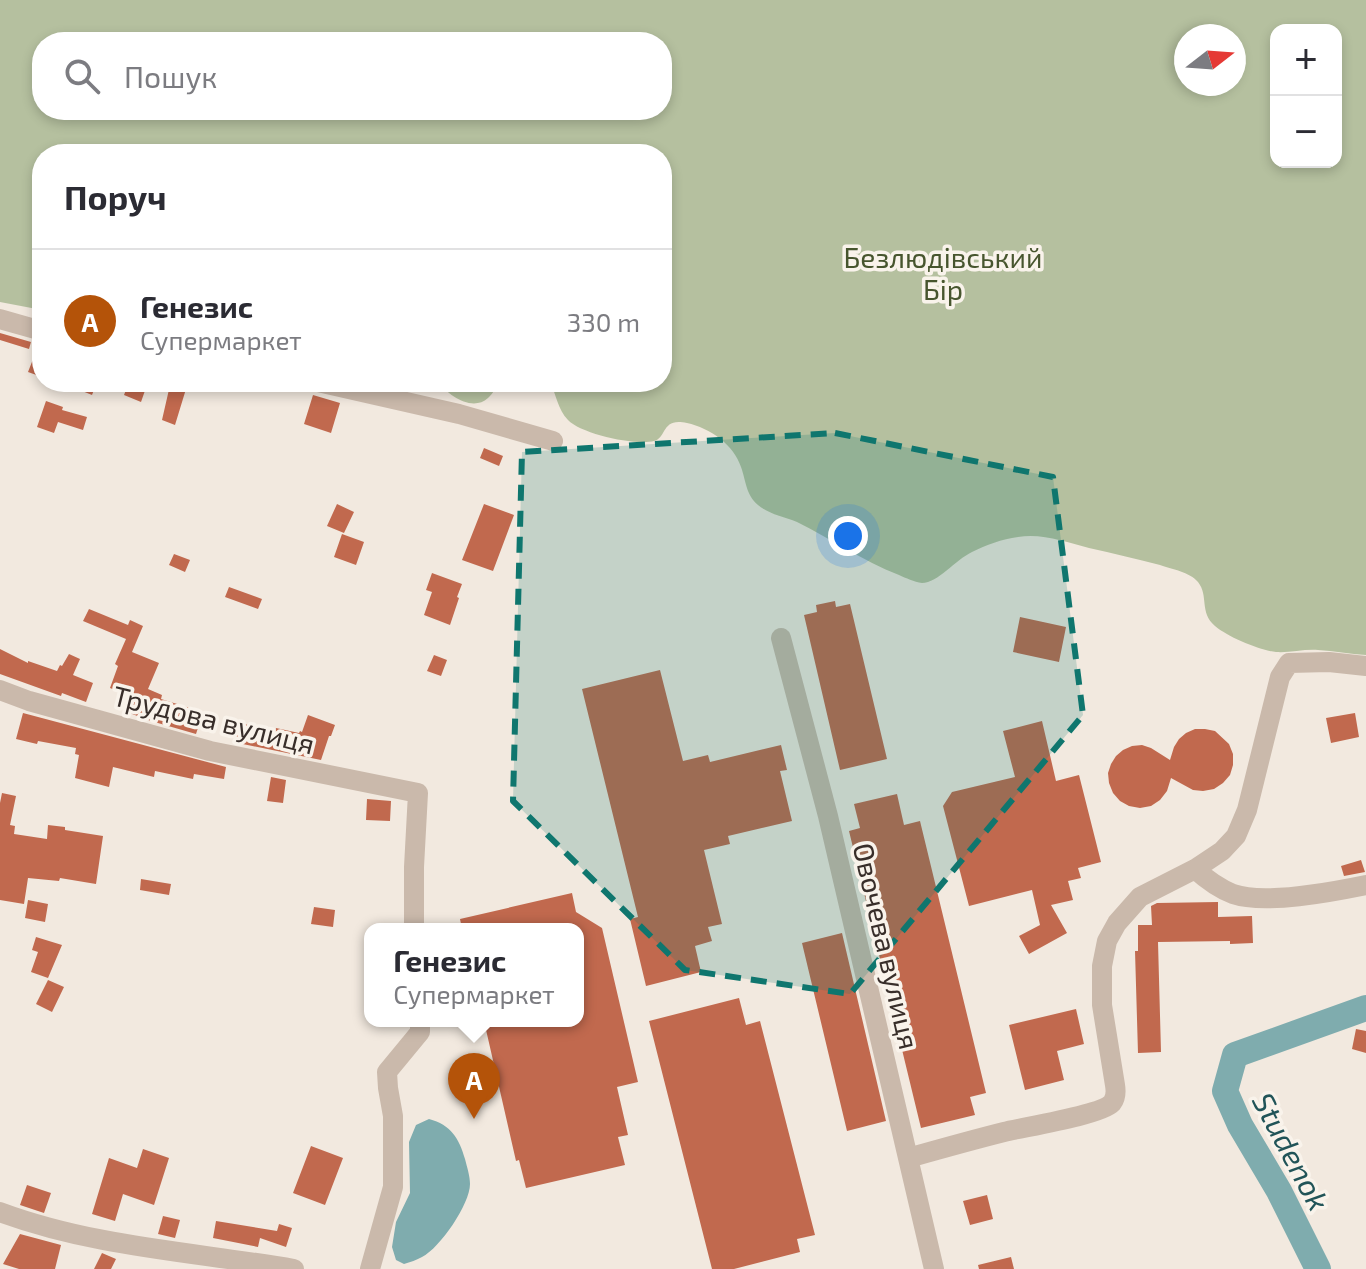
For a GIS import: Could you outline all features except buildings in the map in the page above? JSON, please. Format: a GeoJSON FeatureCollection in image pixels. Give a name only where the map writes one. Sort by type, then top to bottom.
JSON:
{"type":"FeatureCollection","features":[{"type":"Feature","properties":{"kind":"street"},"geometry":{"type":"LineString","coordinates":[[0,319],[32,328]]}},
{"type":"Feature","properties":{"kind":"street"},"geometry":{"type":"LineString","coordinates":[[362,392],[459,414],[553,441]]}},
{"type":"Feature","properties":{"kind":"street","name":"Овочева вулиця"},"geometry":{"type":"LineString","coordinates":[[781,638],[828,816],[934,1269]]}},
{"type":"Feature","properties":{"kind":"street"},"geometry":{"type":"LineString","coordinates":[[908,1158],[1085,1114],[1112,1103],[1116,1095],[1102,1005],[1102,966],[1107,941],[1117,923],[1140,897],[1195,869],[1222,851],[1236,836],[1247,810],[1280,677],[1289,663],[1329,662],[1366,666]]}},
{"type":"Feature","properties":{"kind":"street","name":"Трудова вулиця"},"geometry":{"type":"LineString","coordinates":[[0,690],[29,701],[210,751],[418,793],[414,923]]}},
{"type":"Feature","properties":{"kind":"street"},"geometry":{"type":"LineString","coordinates":[[1195,869],[1209,882],[1234,894],[1265,898],[1319,895],[1366,885]]}},
{"type":"Feature","properties":{"kind":"street"},"geometry":{"type":"LineString","coordinates":[[370,1269],[393,1187],[393,1116],[387,1072],[420,1032],[420,1027]]}},
{"type":"Feature","properties":{"kind":"street"},"geometry":{"type":"LineString","coordinates":[[0,1212],[35,1225],[107,1241],[294,1269]]}},
{"type":"Feature","properties":{"kind":"highlighted area"},"geometry":{"type":"Polygon","coordinates":[[[835,433],[1053,477],[1083,715],[850,994],[685,970],[513,801],[522,452],[835,433]]]}},
{"type":"Feature","properties":{"kind":"green space","name":"Безлюдівський Бір"},"geometry":{"type":"Polygon","coordinates":[[[0,0],[1366,0],[1366,655],[1318,650],[1276,652],[1253,646],[1210,621],[1201,587],[1190,576],[1160,565],[1045,537],[1018,537],[994,543],[977,549],[928,582],[916,582],[797,522],[762,508],[751,497],[733,452],[704,429],[687,423],[673,423],[654,441],[635,442],[596,434],[568,420],[554,392],[672,392],[672,144],[32,144],[32,308],[0,302],[0,0]]]}},
{"type":"Feature","properties":{"kind":"green space"},"geometry":{"type":"Polygon","coordinates":[[[448,392],[493,392],[482,402],[475,403],[448,392]]]}},
{"type":"Feature","properties":{"kind":"water"},"geometry":{"type":"Polygon","coordinates":[[[429,1119],[443,1125],[457,1139],[468,1172],[469,1193],[460,1214],[437,1245],[422,1257],[404,1264],[396,1260],[392,1247],[396,1222],[410,1193],[409,1142],[416,1125],[429,1119]]]}},
{"type":"Feature","properties":{"kind":"waterway","name":"Studenok"},"geometry":{"type":"LineString","coordinates":[[1318,1269],[1279,1191],[1240,1125],[1225,1091],[1235,1055],[1366,1008]]}},
{"type":"Feature","properties":{"kind":"place","name":"Генезис"},"geometry":{"type":"Point","coordinates":[474,1119]}}]}
